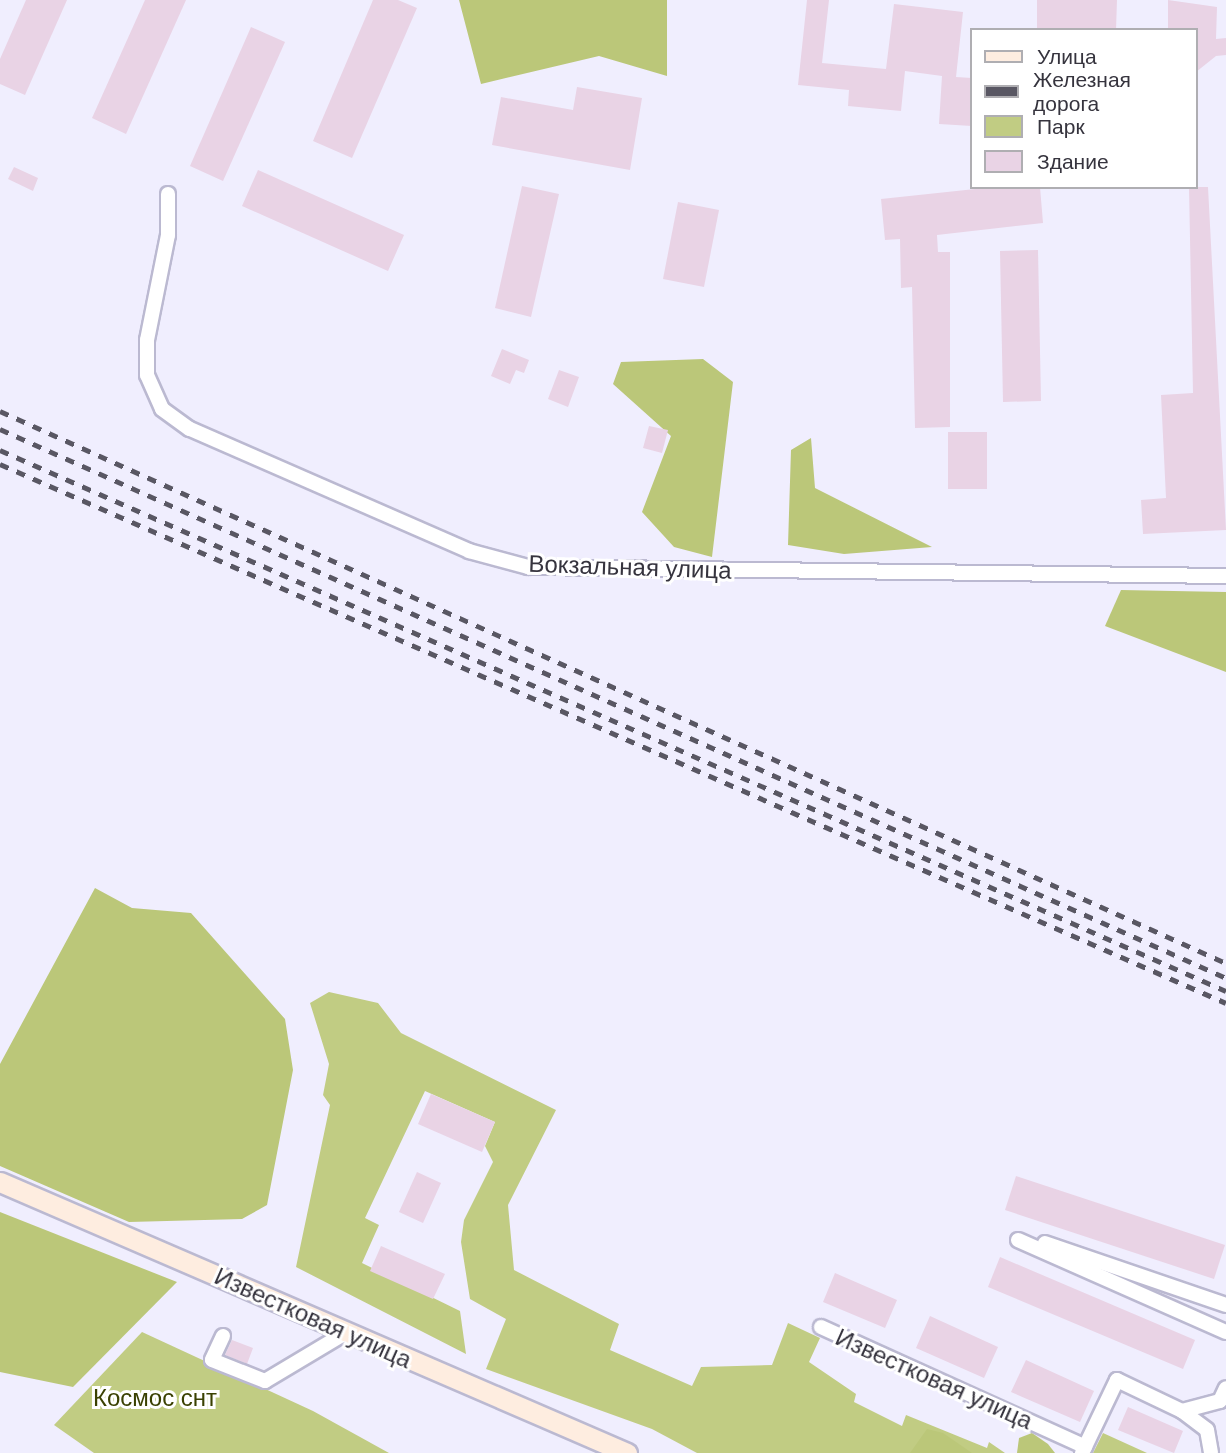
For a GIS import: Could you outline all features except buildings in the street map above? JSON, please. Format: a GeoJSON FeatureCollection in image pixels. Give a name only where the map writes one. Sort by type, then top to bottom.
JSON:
{"type":"FeatureCollection","features":[{"type":"Feature","properties":{"kind":"main road","name":"Известковая улица"},"geometry":{"type":"LineString","coordinates":[[0,1182],[627,1453]]}},
{"type":"Feature","properties":{"kind":"street","name":"Вокзальная улица"},"geometry":{"type":"LineString","coordinates":[[169,194],[167,235],[147,340],[146,376],[162,409],[190,429],[469,551],[528,567],[1226,576]]}},
{"type":"Feature","properties":{"kind":"street"},"geometry":{"type":"LineString","coordinates":[[1226,1304],[1023,1235],[1018,1240],[1226,1332]]}},
{"type":"Feature","properties":{"kind":"street","name":"Известковая улица"},"geometry":{"type":"LineString","coordinates":[[821,1328],[1083,1450]]}},
{"type":"Feature","properties":{"kind":"street"},"geometry":{"type":"LineString","coordinates":[[223,1336],[212,1360],[265,1381],[347,1332]]}},
{"type":"Feature","properties":{"kind":"street"},"geometry":{"type":"LineString","coordinates":[[1083,1450],[1117,1380],[1182,1410],[1207,1430],[1210,1453]]}},
{"type":"Feature","properties":{"kind":"street"},"geometry":{"type":"LineString","coordinates":[[1182,1410],[1220,1401],[1226,1388]]}},
{"type":"Feature","properties":{"kind":"green space"},"geometry":{"type":"Polygon","coordinates":[[[459,0],[667,0],[667,76],[599,56],[481,84],[459,0]]]}},
{"type":"Feature","properties":{"kind":"green space"},"geometry":{"type":"Polygon","coordinates":[[[703,359],[733,382],[712,557],[674,547],[642,512],[671,436],[613,384],[621,362],[703,359]]]}},
{"type":"Feature","properties":{"kind":"green space"},"geometry":{"type":"Polygon","coordinates":[[[811,438],[815,488],[932,547],[844,554],[788,545],[791,450],[811,438]]]}},
{"type":"Feature","properties":{"kind":"green space"},"geometry":{"type":"Polygon","coordinates":[[[1121,590],[1226,592],[1226,672],[1105,626],[1121,590]]]}},
{"type":"Feature","properties":{"kind":"green space"},"geometry":{"type":"Polygon","coordinates":[[[95,888],[132,908],[191,913],[285,1019],[293,1070],[267,1205],[242,1219],[129,1222],[0,1166],[0,1064],[95,888]]]}},
{"type":"Feature","properties":{"kind":"green space"},"geometry":{"type":"Polygon","coordinates":[[[329,992],[378,1003],[401,1033],[556,1110],[508,1205],[514,1270],[619,1324],[610,1350],[692,1386],[701,1367],[772,1365],[788,1323],[820,1338],[809,1362],[856,1394],[854,1402],[902,1426],[906,1415],[987,1448],[989,1442],[1005,1453],[697,1453],[652,1429],[486,1369],[506,1319],[470,1299],[461,1242],[464,1220],[493,1162],[485,1146],[495,1122],[425,1091],[365,1218],[379,1225],[362,1263],[460,1311],[466,1354],[296,1267],[330,1105],[323,1095],[329,1064],[310,1003],[329,992]]]}},
{"type":"Feature","properties":{"kind":"green space"},"geometry":{"type":"Polygon","coordinates":[[[0,1212],[177,1282],[73,1387],[0,1372],[0,1212]]]}},
{"type":"Feature","properties":{"kind":"green space","name":"Космос снт"},"geometry":{"type":"Polygon","coordinates":[[[142,1332],[313,1411],[389,1453],[94,1453],[54,1425],[142,1332]]]}},
{"type":"Feature","properties":{"kind":"green space"},"geometry":{"type":"Polygon","coordinates":[[[927,1429],[943,1433],[972,1453],[910,1453],[927,1429]]]}},
{"type":"Feature","properties":{"kind":"green space"},"geometry":{"type":"Polygon","coordinates":[[[1032,1433],[1048,1444],[1055,1453],[1017,1453],[1019,1438],[1032,1433]]]}},
{"type":"Feature","properties":{"kind":"green space"},"geometry":{"type":"Polygon","coordinates":[[[1103,1433],[1147,1453],[1093,1453],[1103,1433]]]}},
{"type":"Feature","properties":{"kind":"railway"},"geometry":{"type":"LineString","coordinates":[[0,411],[1226,963]]}},
{"type":"Feature","properties":{"kind":"railway"},"geometry":{"type":"LineString","coordinates":[[0,429],[1226,978]]}},
{"type":"Feature","properties":{"kind":"railway"},"geometry":{"type":"LineString","coordinates":[[0,450],[1226,991]]}},
{"type":"Feature","properties":{"kind":"railway"},"geometry":{"type":"LineString","coordinates":[[0,464],[1226,1003]]}}]}
